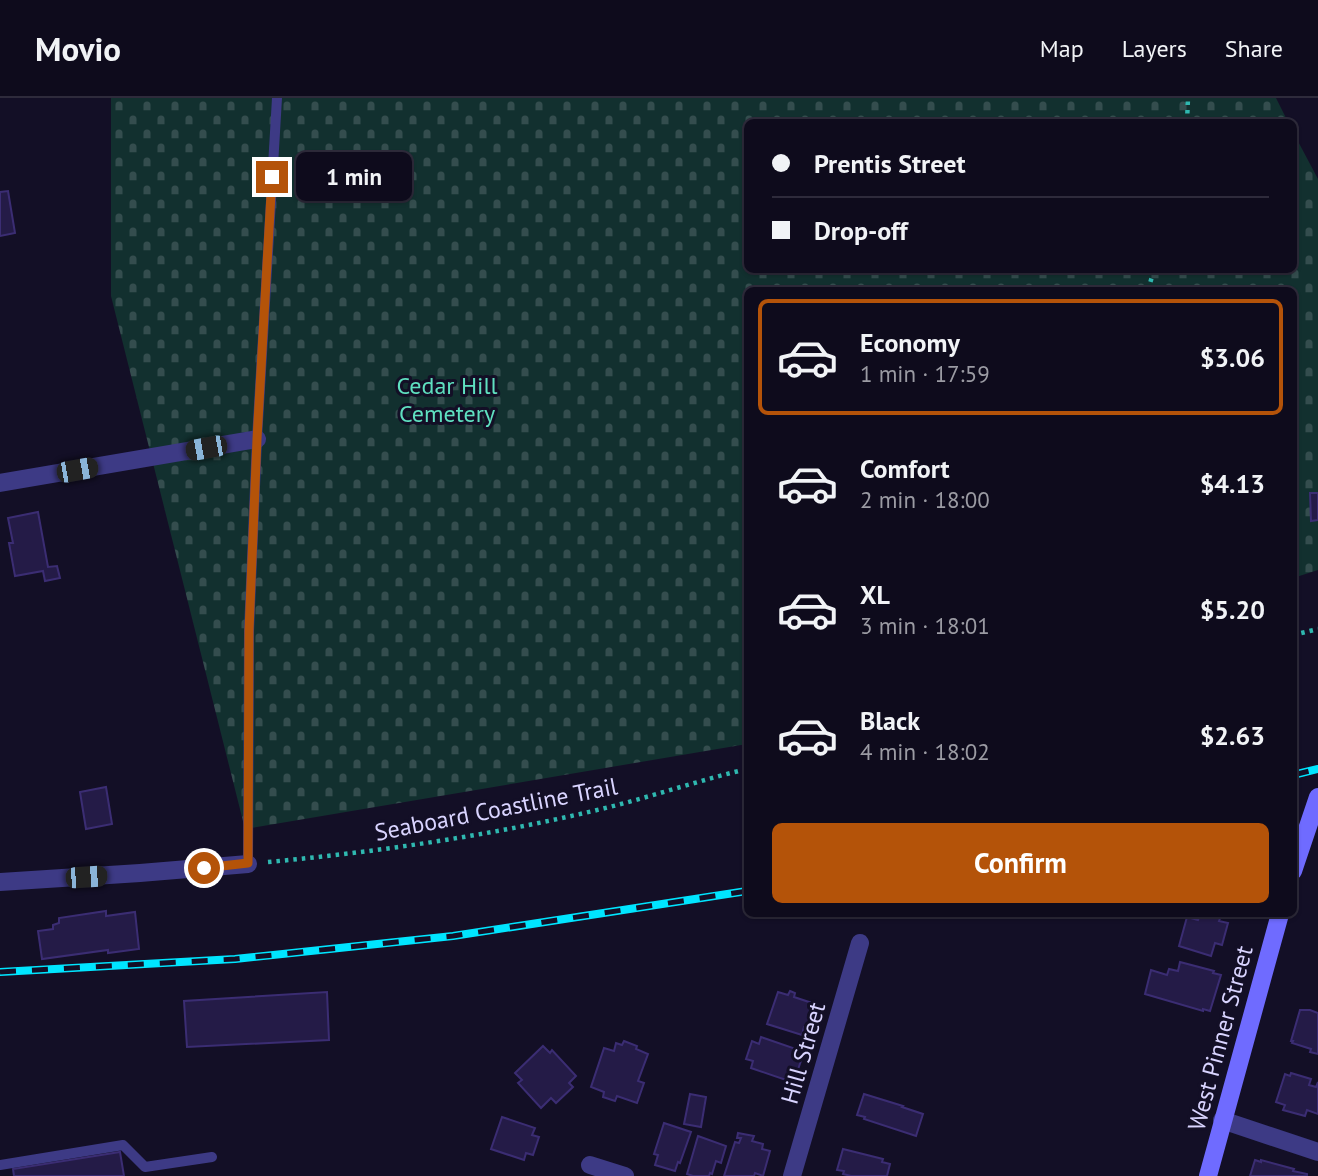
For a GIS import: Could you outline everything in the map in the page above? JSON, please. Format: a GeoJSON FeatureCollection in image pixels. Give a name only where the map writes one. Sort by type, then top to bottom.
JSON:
{"type":"FeatureCollection","features":[{"type":"Feature","properties":{"kind":"main road"},"geometry":{"type":"LineString","coordinates":[[1297,859],[1318,796]]}},
{"type":"Feature","properties":{"kind":"main road","name":"West Pinner Street"},"geometry":{"type":"LineString","coordinates":[[1208,1176],[1279,917]]}},
{"type":"Feature","properties":{"kind":"street"},"geometry":{"type":"LineString","coordinates":[[0,483],[257,439]]}},
{"type":"Feature","properties":{"kind":"street"},"geometry":{"type":"LineString","coordinates":[[0,882],[248,863]]}},
{"type":"Feature","properties":{"kind":"street","name":"Hill Street"},"geometry":{"type":"LineString","coordinates":[[792,1176],[860,943]]}},
{"type":"Feature","properties":{"kind":"street"},"geometry":{"type":"LineString","coordinates":[[1223,1121],[1318,1152]]}},
{"type":"Feature","properties":{"kind":"street"},"geometry":{"type":"LineString","coordinates":[[590,1165],[625,1176]]}},
{"type":"Feature","properties":{"kind":"lane"},"geometry":{"type":"LineString","coordinates":[[248,863],[249,631],[277,98]]}},
{"type":"Feature","properties":{"kind":"lane"},"geometry":{"type":"LineString","coordinates":[[0,1165],[123,1145],[145,1167],[212,1157]]}},
{"type":"Feature","properties":{"kind":"path"},"geometry":{"type":"LineString","coordinates":[[1186,119],[1188,98]]}},
{"type":"Feature","properties":{"kind":"path"},"geometry":{"type":"LineString","coordinates":[[1297,634],[1318,629]]}},
{"type":"Feature","properties":{"kind":"path","name":"Seaboard Coastline Trail"},"geometry":{"type":"LineString","coordinates":[[248,863],[349,854],[521,827],[744,770]]}},
{"type":"Feature","properties":{"kind":"green space","name":"Cedar Hill Cemetery"},"geometry":{"type":"Polygon","coordinates":[[[111,98],[1276,98],[1286,119],[744,119],[744,273],[1297,273],[1297,140],[1318,179],[1318,570],[1297,577],[1297,287],[744,287],[744,745],[245,829],[111,296],[111,98]]]}},
{"type":"Feature","properties":{"kind":"building"},"geometry":{"type":"Polygon","coordinates":[[[8,191],[15,233],[0,236],[0,192],[8,191]]]}},
{"type":"Feature","properties":{"kind":"building"},"geometry":{"type":"Polygon","coordinates":[[[1310,493],[1318,493],[1318,520],[1311,521],[1310,493]]]}},
{"type":"Feature","properties":{"kind":"building"},"geometry":{"type":"Polygon","coordinates":[[[38,512],[48,567],[57,566],[60,578],[45,581],[43,571],[15,576],[8,518],[38,512]]]}},
{"type":"Feature","properties":{"kind":"building"},"geometry":{"type":"Polygon","coordinates":[[[106,787],[112,824],[86,829],[80,792],[106,787]]]}},
{"type":"Feature","properties":{"kind":"building"},"geometry":{"type":"Polygon","coordinates":[[[106,911],[106,916],[135,912],[139,949],[108,953],[108,950],[42,959],[38,931],[53,929],[53,925],[59,923],[59,918],[106,911]]]}},
{"type":"Feature","properties":{"kind":"building"},"geometry":{"type":"Polygon","coordinates":[[[1187,917],[1198,920],[1199,917],[1221,917],[1219,921],[1228,923],[1222,945],[1215,943],[1211,956],[1179,946],[1187,917]]]}},
{"type":"Feature","properties":{"kind":"building"},"geometry":{"type":"Polygon","coordinates":[[[1180,962],[1221,975],[1210,1011],[1145,994],[1151,970],[1167,975],[1169,969],[1178,971],[1180,962]]]}},
{"type":"Feature","properties":{"kind":"building"},"geometry":{"type":"Polygon","coordinates":[[[790,991],[795,993],[794,997],[812,1003],[810,1010],[816,1012],[811,1029],[804,1027],[802,1035],[767,1024],[778,992],[788,995],[790,991]]]}},
{"type":"Feature","properties":{"kind":"building"},"geometry":{"type":"Polygon","coordinates":[[[327,992],[329,1040],[187,1047],[184,1001],[327,992]]]}},
{"type":"Feature","properties":{"kind":"building"},"geometry":{"type":"Polygon","coordinates":[[[1300,1010],[1318,1013],[1318,1054],[1291,1041],[1300,1010]]]}},
{"type":"Feature","properties":{"kind":"building"},"geometry":{"type":"Polygon","coordinates":[[[761,1037],[796,1049],[793,1056],[802,1058],[796,1075],[788,1073],[786,1080],[751,1068],[753,1061],[746,1059],[752,1041],[759,1044],[761,1037]]]}},
{"type":"Feature","properties":{"kind":"building"},"geometry":{"type":"Polygon","coordinates":[[[624,1041],[648,1054],[638,1081],[644,1083],[637,1103],[617,1096],[615,1101],[603,1097],[604,1092],[591,1087],[604,1048],[614,1051],[616,1043],[622,1045],[624,1041]]]}},
{"type":"Feature","properties":{"kind":"building"},"geometry":{"type":"Polygon","coordinates":[[[543,1046],[550,1053],[552,1050],[576,1076],[569,1083],[573,1087],[556,1103],[551,1098],[541,1108],[518,1083],[522,1080],[515,1073],[543,1046]]]}},
{"type":"Feature","properties":{"kind":"building"},"geometry":{"type":"Polygon","coordinates":[[[1291,1073],[1311,1079],[1309,1085],[1316,1087],[1318,1082],[1318,1114],[1307,1110],[1305,1116],[1283,1110],[1285,1105],[1276,1102],[1285,1074],[1290,1076],[1291,1073]]]}},
{"type":"Feature","properties":{"kind":"building"},"geometry":{"type":"Polygon","coordinates":[[[690,1094],[706,1097],[701,1127],[684,1124],[690,1094]]]}},
{"type":"Feature","properties":{"kind":"building"},"geometry":{"type":"Polygon","coordinates":[[[864,1094],[923,1114],[916,1136],[857,1115],[864,1094]]]}},
{"type":"Feature","properties":{"kind":"building"},"geometry":{"type":"Polygon","coordinates":[[[502,1117],[535,1128],[532,1135],[539,1137],[533,1155],[526,1153],[524,1160],[491,1149],[502,1117]]]}},
{"type":"Feature","properties":{"kind":"building"},"geometry":{"type":"Polygon","coordinates":[[[664,1123],[691,1132],[675,1171],[655,1165],[658,1155],[654,1154],[664,1123]]]}},
{"type":"Feature","properties":{"kind":"building"},"geometry":{"type":"Polygon","coordinates":[[[738,1133],[754,1136],[752,1141],[763,1144],[762,1149],[770,1151],[763,1176],[755,1173],[754,1176],[724,1176],[735,1142],[739,1143],[741,1138],[737,1138],[738,1133]]]}},
{"type":"Feature","properties":{"kind":"building"},"geometry":{"type":"Polygon","coordinates":[[[698,1136],[726,1146],[721,1163],[716,1161],[709,1176],[687,1174],[698,1136]]]}},
{"type":"Feature","properties":{"kind":"building"},"geometry":{"type":"Polygon","coordinates":[[[843,1149],[883,1159],[882,1162],[890,1164],[887,1176],[843,1174],[844,1171],[837,1170],[843,1149]]]}},
{"type":"Feature","properties":{"kind":"building"},"geometry":{"type":"Polygon","coordinates":[[[120,1152],[124,1176],[14,1176],[13,1169],[120,1152]]]}},
{"type":"Feature","properties":{"kind":"building"},"geometry":{"type":"Polygon","coordinates":[[[1255,1160],[1294,1169],[1293,1171],[1307,1176],[1250,1176],[1255,1160]]]}},
{"type":"Feature","properties":{"kind":"railway"},"geometry":{"type":"LineString","coordinates":[[1297,774],[1318,769]]}},
{"type":"Feature","properties":{"kind":"railway"},"geometry":{"type":"LineString","coordinates":[[0,972],[235,959],[453,936],[744,891]]}},
{"type":"Feature","properties":{"kind":"route"},"geometry":{"type":"LineString","coordinates":[[204,868],[248,863],[249,631],[272,177]]}}]}
